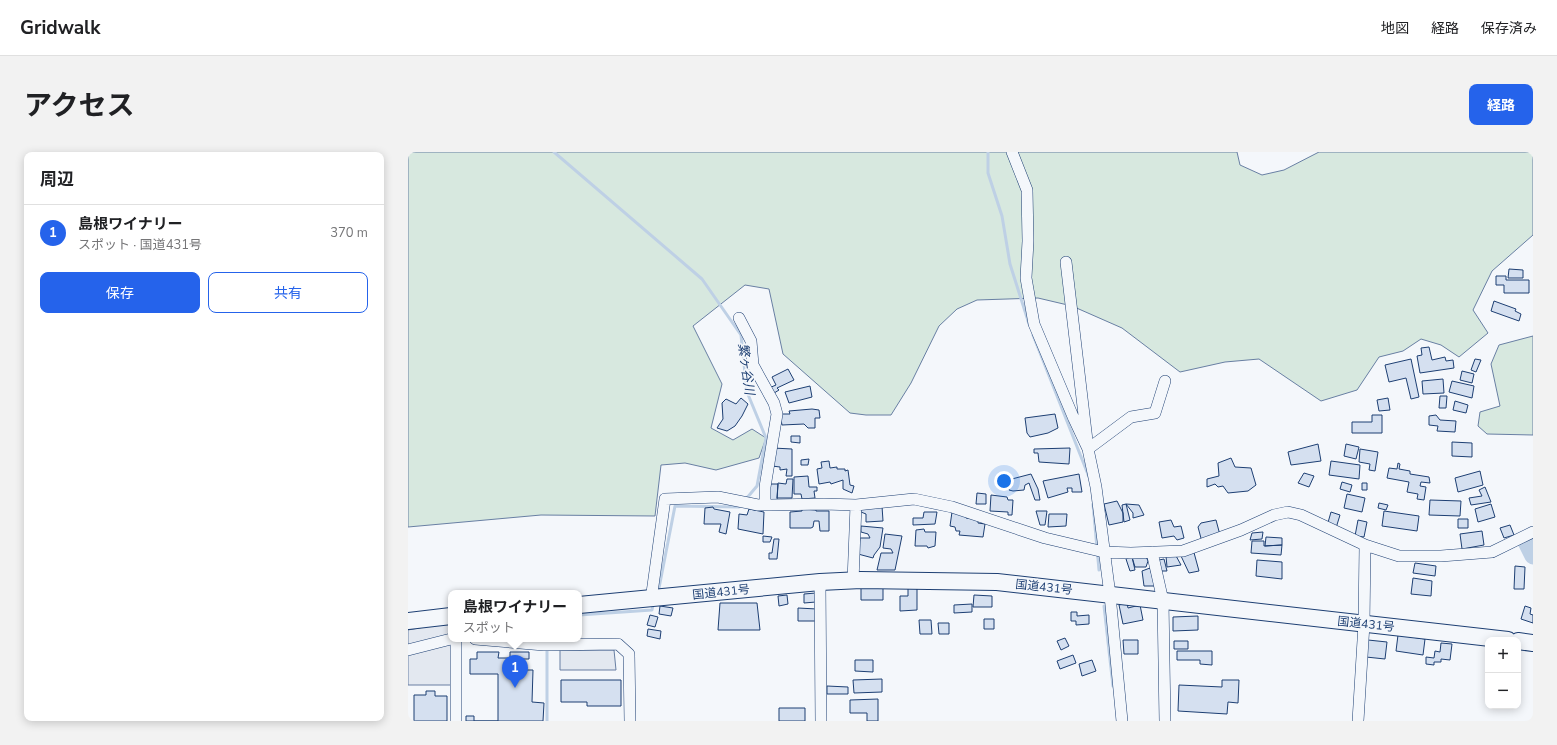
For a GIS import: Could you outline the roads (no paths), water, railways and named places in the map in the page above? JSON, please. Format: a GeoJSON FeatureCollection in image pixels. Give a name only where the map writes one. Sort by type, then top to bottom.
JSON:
{"type":"FeatureCollection","features":[{"type":"Feature","properties":{"kind":"highway","name":"国道431号"},"geometry":{"type":"LineString","coordinates":[[582,606],[853,580],[997,582],[1485,637]]}},
{"type":"Feature","properties":{"kind":"highway"},"geometry":{"type":"LineString","coordinates":[[408,621],[448,616]]}},
{"type":"Feature","properties":{"kind":"highway"},"geometry":{"type":"LineString","coordinates":[[1521,641],[1533,643]]}},
{"type":"Feature","properties":{"kind":"street"},"geometry":{"type":"LineString","coordinates":[[1012,152],[1027,190],[1028,241],[1026,278],[1034,324],[1074,419],[1088,448]]}},
{"type":"Feature","properties":{"kind":"street"},"geometry":{"type":"LineString","coordinates":[[1066,262],[1088,448],[1096,487],[1110,595],[1122,721]]}},
{"type":"Feature","properties":{"kind":"street"},"geometry":{"type":"LineString","coordinates":[[739,318],[751,340],[753,365],[774,403],[777,414],[765,486],[765,505]]}},
{"type":"Feature","properties":{"kind":"street"},"geometry":{"type":"LineString","coordinates":[[1088,448],[1131,417],[1155,413],[1165,381]]}},
{"type":"Feature","properties":{"kind":"street"},"geometry":{"type":"LineString","coordinates":[[651,600],[665,499],[718,497],[765,505],[856,505],[914,499],[952,507],[1045,538],[1104,552],[1183,551],[1241,530],[1274,515],[1288,512],[1320,523],[1365,545],[1399,556],[1441,556],[1492,552],[1532,536]]}},
{"type":"Feature","properties":{"kind":"street"},"geometry":{"type":"LineString","coordinates":[[853,580],[856,505]]}},
{"type":"Feature","properties":{"kind":"street"},"geometry":{"type":"LineString","coordinates":[[1358,721],[1364,624],[1365,545]]}},
{"type":"Feature","properties":{"kind":"street"},"geometry":{"type":"LineString","coordinates":[[1152,552],[1163,601],[1165,721]]}},
{"type":"Feature","properties":{"kind":"street"},"geometry":{"type":"LineString","coordinates":[[820,582],[820,721]]}},
{"type":"Feature","properties":{"kind":"street"},"geometry":{"type":"LineString","coordinates":[[408,650],[448,640]]}},
{"type":"Feature","properties":{"kind":"street"},"geometry":{"type":"LineString","coordinates":[[456,642],[456,721]]}},
{"type":"Feature","properties":{"kind":"street"},"geometry":{"type":"LineString","coordinates":[[543,642],[618,644],[629,654],[630,721]]}},
{"type":"Feature","properties":{"kind":"waterway","name":"繁ヶ谷川"},"geometry":{"type":"LineString","coordinates":[[554,152],[702,279],[741,335],[747,392],[766,438],[757,486],[746,499]]}},
{"type":"Feature","properties":{"kind":"waterway"},"geometry":{"type":"LineString","coordinates":[[988,152],[988,173],[1002,216],[1010,264],[1029,324]]}},
{"type":"Feature","properties":{"kind":"waterway"},"geometry":{"type":"LineString","coordinates":[[1033,335],[1089,477]]}},
{"type":"Feature","properties":{"kind":"waterway"},"geometry":{"type":"LineString","coordinates":[[1093,504],[1099,570]]}},
{"type":"Feature","properties":{"kind":"waterway","name":"繁ヶ谷川"},"geometry":{"type":"LineString","coordinates":[[659,588],[675,506],[739,507],[741,505]]}},
{"type":"Feature","properties":{"kind":"waterway"},"geometry":{"type":"LineString","coordinates":[[1526,542],[1533,556]]}},
{"type":"Feature","properties":{"kind":"waterway","name":"繁ヶ谷川"},"geometry":{"type":"LineString","coordinates":[[582,615],[652,610],[653,605]]}},
{"type":"Feature","properties":{"kind":"waterway"},"geometry":{"type":"LineString","coordinates":[[1104,606],[1113,686]]}},
{"type":"Feature","properties":{"kind":"waterway","name":"繁ヶ谷川"},"geometry":{"type":"LineString","coordinates":[[547,642],[547,721]]}},
{"type":"Feature","properties":{"kind":"place","name":"島根ワイナリー"},"geometry":{"type":"Point","coordinates":[515,688]}}]}
